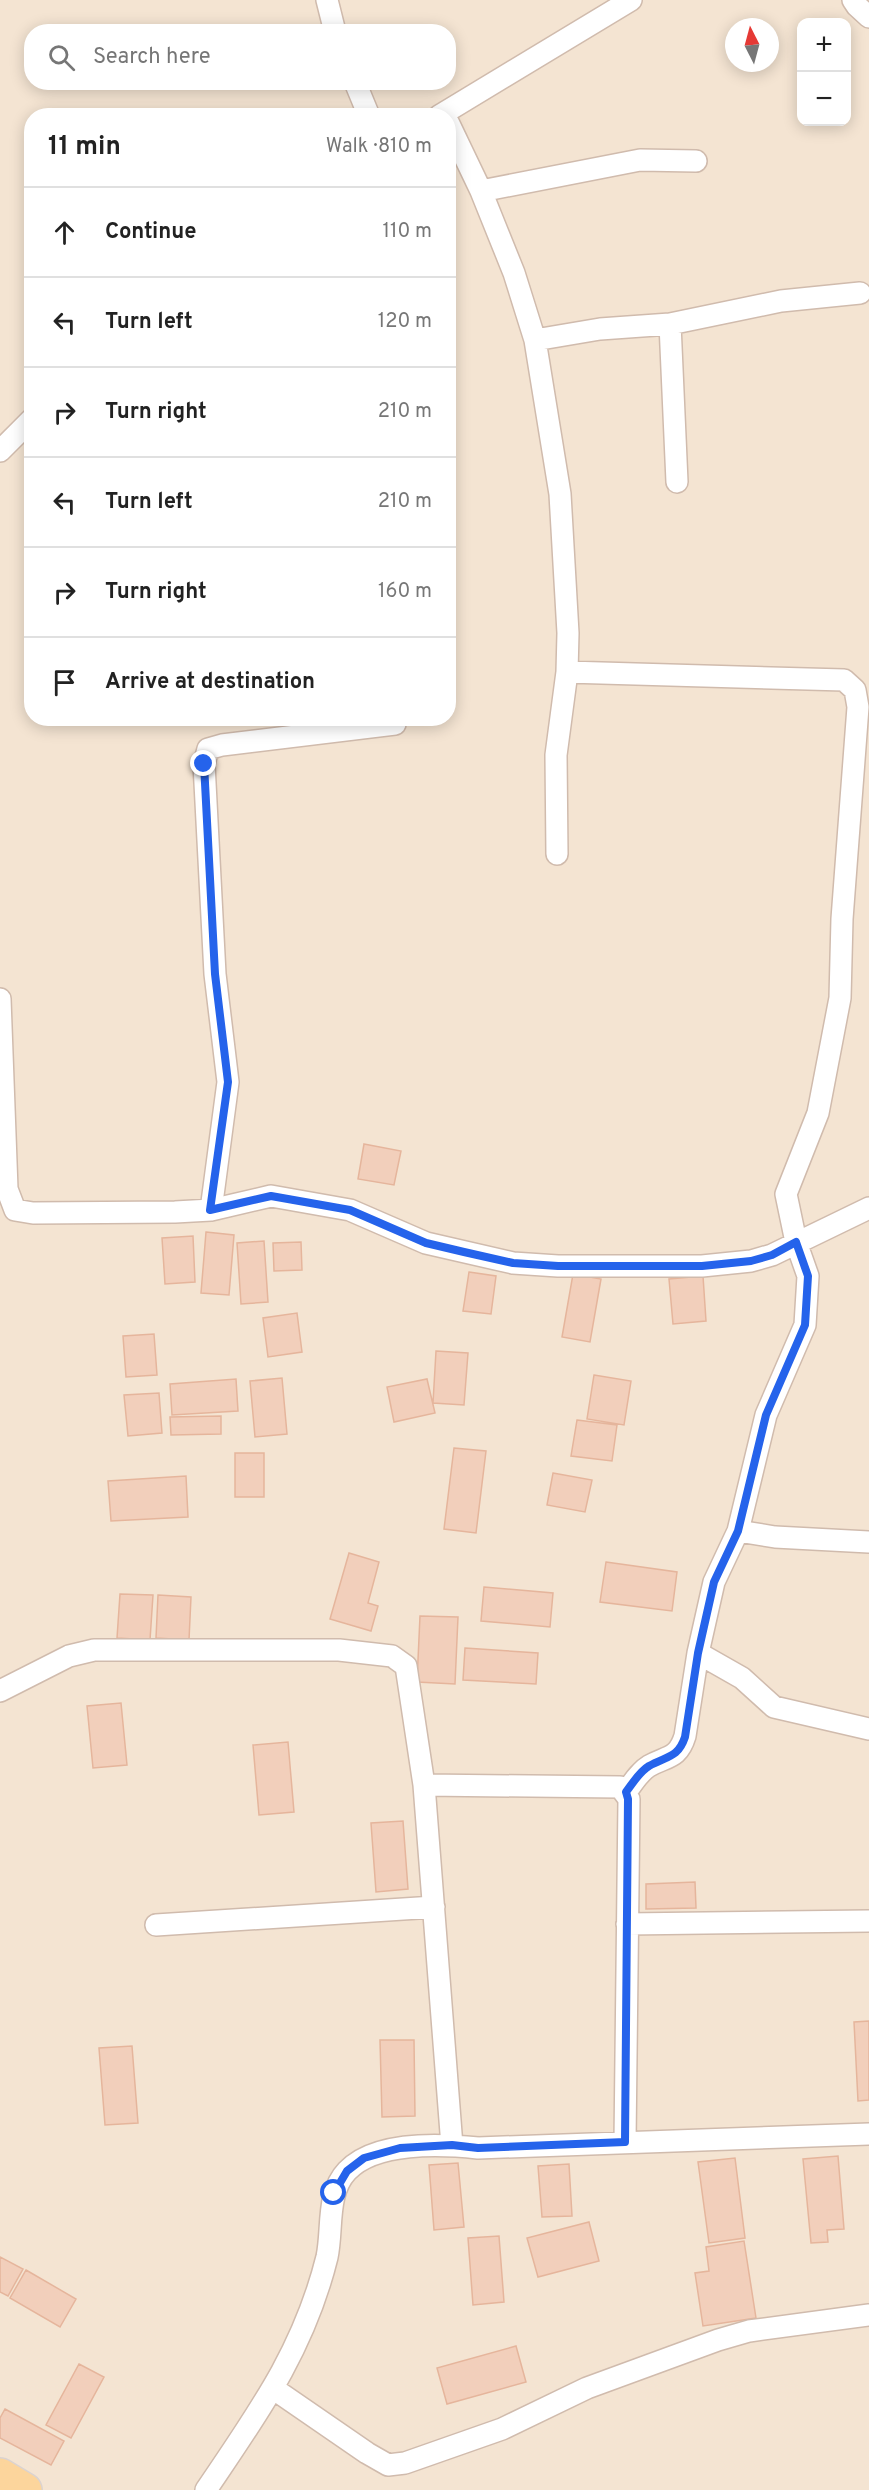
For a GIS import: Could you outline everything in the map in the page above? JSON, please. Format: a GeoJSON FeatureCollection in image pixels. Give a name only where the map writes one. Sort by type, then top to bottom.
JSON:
{"type":"FeatureCollection","features":[{"type":"Feature","properties":{"kind":"main road"},"geometry":{"type":"LineString","coordinates":[[0,2475],[25,2490]]}},
{"type":"Feature","properties":{"kind":"street"},"geometry":{"type":"LineString","coordinates":[[327,0],[333,24]]}},
{"type":"Feature","properties":{"kind":"street"},"geometry":{"type":"LineString","coordinates":[[456,109],[631,0]]}},
{"type":"Feature","properties":{"kind":"street"},"geometry":{"type":"LineString","coordinates":[[853,0],[856,6],[869,17]]}},
{"type":"Feature","properties":{"kind":"street"},"geometry":{"type":"LineString","coordinates":[[358,90],[366,108]]}},
{"type":"Feature","properties":{"kind":"street"},"geometry":{"type":"LineString","coordinates":[[456,140],[482,191],[535,340],[560,494],[568,633],[567,672],[556,755],[557,854]]}},
{"type":"Feature","properties":{"kind":"street"},"geometry":{"type":"LineString","coordinates":[[482,191],[640,160],[696,160]]}},
{"type":"Feature","properties":{"kind":"street"},"geometry":{"type":"LineString","coordinates":[[535,340],[600,330],[670,324],[781,300],[860,293]]}},
{"type":"Feature","properties":{"kind":"street"},"geometry":{"type":"LineString","coordinates":[[670,324],[677,482]]}},
{"type":"Feature","properties":{"kind":"street"},"geometry":{"type":"LineString","coordinates":[[0,451],[24,427]]}},
{"type":"Feature","properties":{"kind":"street"},"geometry":{"type":"LineString","coordinates":[[567,672],[844,680],[855,690],[858,706],[861,780],[842,919],[840,998],[818,1113],[786,1194],[796,1242],[808,1276],[805,1325],[766,1415],[738,1531],[714,1582],[698,1653],[685,1737],[681,1748],[640,1772],[626,1792]]}},
{"type":"Feature","properties":{"kind":"street"},"geometry":{"type":"LineString","coordinates":[[210,1210],[228,1082],[215,974],[204,764],[208,749],[222,745],[378,726]]}},
{"type":"Feature","properties":{"kind":"street"},"geometry":{"type":"LineString","coordinates":[[0,999],[4,1189],[15,1210],[33,1213],[175,1212],[210,1210],[271,1196],[350,1210],[426,1243],[513,1263],[558,1266],[702,1266],[751,1261],[772,1255],[869,1209]]}},
{"type":"Feature","properties":{"kind":"street"},"geometry":{"type":"LineString","coordinates":[[738,1531],[775,1537],[869,1542]]}},
{"type":"Feature","properties":{"kind":"street"},"geometry":{"type":"LineString","coordinates":[[0,1691],[69,1656],[94,1650],[339,1650],[392,1656],[406,1666],[424,1785],[452,2145]]}},
{"type":"Feature","properties":{"kind":"street"},"geometry":{"type":"LineString","coordinates":[[698,1653],[742,1678],[754,1687],[761,1698],[774,1707],[869,1729]]}},
{"type":"Feature","properties":{"kind":"street"},"geometry":{"type":"LineString","coordinates":[[424,1785],[620,1787],[626,1792],[628,1799],[625,2142]]}},
{"type":"Feature","properties":{"kind":"street"},"geometry":{"type":"LineString","coordinates":[[156,1925],[434,1906]]}},
{"type":"Feature","properties":{"kind":"street"},"geometry":{"type":"LineString","coordinates":[[627,1924],[869,1921]]}},
{"type":"Feature","properties":{"kind":"street"},"geometry":{"type":"LineString","coordinates":[[206,2490],[274,2390],[307,2323],[318,2294],[329,2248],[334,2193],[347,2171],[364,2158],[400,2148],[452,2145],[478,2148],[869,2134]]}},
{"type":"Feature","properties":{"kind":"street"},"geometry":{"type":"LineString","coordinates":[[274,2390],[367,2453],[388,2464],[405,2463],[502,2429],[588,2388],[718,2340],[749,2331],[869,2315]]}},
{"type":"Feature","properties":{"kind":"shaded area"},"geometry":{"type":"Polygon","coordinates":[[[0,0],[869,0],[869,2490],[0,2490],[0,0]]]}},
{"type":"Feature","properties":{"kind":"building"},"geometry":{"type":"Polygon","coordinates":[[[364,1144],[401,1151],[394,1185],[358,1179],[364,1144]]]}},
{"type":"Feature","properties":{"kind":"building"},"geometry":{"type":"Polygon","coordinates":[[[206,1232],[234,1235],[229,1295],[201,1293],[206,1232]]]}},
{"type":"Feature","properties":{"kind":"building"},"geometry":{"type":"Polygon","coordinates":[[[193,1236],[195,1282],[165,1284],[162,1238],[193,1236]]]}},
{"type":"Feature","properties":{"kind":"building"},"geometry":{"type":"Polygon","coordinates":[[[264,1241],[268,1302],[241,1304],[237,1243],[264,1241]]]}},
{"type":"Feature","properties":{"kind":"building"},"geometry":{"type":"Polygon","coordinates":[[[301,1242],[302,1270],[274,1271],[273,1243],[301,1242]]]}},
{"type":"Feature","properties":{"kind":"building"},"geometry":{"type":"Polygon","coordinates":[[[469,1272],[496,1276],[491,1314],[463,1311],[469,1272]]]}},
{"type":"Feature","properties":{"kind":"building"},"geometry":{"type":"Polygon","coordinates":[[[573,1274],[601,1279],[590,1342],[562,1337],[573,1274]]]}},
{"type":"Feature","properties":{"kind":"building"},"geometry":{"type":"Polygon","coordinates":[[[703,1276],[706,1321],[673,1324],[669,1279],[703,1276]]]}},
{"type":"Feature","properties":{"kind":"building"},"geometry":{"type":"Polygon","coordinates":[[[297,1313],[302,1352],[268,1357],[263,1318],[297,1313]]]}},
{"type":"Feature","properties":{"kind":"building"},"geometry":{"type":"Polygon","coordinates":[[[154,1334],[157,1375],[126,1377],[123,1336],[154,1334]]]}},
{"type":"Feature","properties":{"kind":"building"},"geometry":{"type":"Polygon","coordinates":[[[436,1351],[468,1353],[464,1405],[433,1403],[436,1351]]]}},
{"type":"Feature","properties":{"kind":"building"},"geometry":{"type":"Polygon","coordinates":[[[594,1375],[631,1381],[624,1425],[587,1419],[594,1375]]]}},
{"type":"Feature","properties":{"kind":"building"},"geometry":{"type":"Polygon","coordinates":[[[282,1378],[287,1434],[255,1437],[250,1381],[282,1378]]]}},
{"type":"Feature","properties":{"kind":"building"},"geometry":{"type":"Polygon","coordinates":[[[236,1379],[238,1411],[172,1415],[170,1384],[236,1379]]]}},
{"type":"Feature","properties":{"kind":"building"},"geometry":{"type":"Polygon","coordinates":[[[427,1379],[435,1413],[394,1422],[387,1387],[427,1379]]]}},
{"type":"Feature","properties":{"kind":"building"},"geometry":{"type":"Polygon","coordinates":[[[159,1393],[162,1433],[128,1436],[124,1395],[159,1393]]]}},
{"type":"Feature","properties":{"kind":"building"},"geometry":{"type":"Polygon","coordinates":[[[221,1416],[221,1434],[171,1435],[170,1417],[221,1416]]]}},
{"type":"Feature","properties":{"kind":"building"},"geometry":{"type":"Polygon","coordinates":[[[577,1420],[617,1425],[612,1461],[571,1456],[577,1420]]]}},
{"type":"Feature","properties":{"kind":"building"},"geometry":{"type":"Polygon","coordinates":[[[454,1448],[486,1451],[476,1533],[444,1529],[454,1448]]]}},
{"type":"Feature","properties":{"kind":"building"},"geometry":{"type":"Polygon","coordinates":[[[235,1453],[264,1453],[264,1497],[235,1497],[235,1453]]]}},
{"type":"Feature","properties":{"kind":"building"},"geometry":{"type":"Polygon","coordinates":[[[553,1473],[592,1480],[585,1512],[547,1505],[553,1473]]]}},
{"type":"Feature","properties":{"kind":"building"},"geometry":{"type":"Polygon","coordinates":[[[186,1476],[188,1517],[111,1521],[108,1481],[186,1476]]]}},
{"type":"Feature","properties":{"kind":"building"},"geometry":{"type":"Polygon","coordinates":[[[349,1553],[379,1562],[368,1603],[378,1606],[371,1631],[330,1619],[349,1553]]]}},
{"type":"Feature","properties":{"kind":"building"},"geometry":{"type":"Polygon","coordinates":[[[606,1562],[677,1572],[672,1611],[600,1602],[606,1562]]]}},
{"type":"Feature","properties":{"kind":"building"},"geometry":{"type":"Polygon","coordinates":[[[484,1587],[553,1593],[550,1627],[481,1621],[484,1587]]]}},
{"type":"Feature","properties":{"kind":"building"},"geometry":{"type":"Polygon","coordinates":[[[120,1594],[153,1595],[150,1640],[117,1638],[120,1594]]]}},
{"type":"Feature","properties":{"kind":"building"},"geometry":{"type":"Polygon","coordinates":[[[158,1595],[191,1597],[189,1640],[156,1638],[158,1595]]]}},
{"type":"Feature","properties":{"kind":"building"},"geometry":{"type":"Polygon","coordinates":[[[420,1616],[458,1617],[455,1684],[417,1682],[420,1616]]]}},
{"type":"Feature","properties":{"kind":"building"},"geometry":{"type":"Polygon","coordinates":[[[465,1648],[538,1653],[536,1684],[463,1680],[465,1648]]]}},
{"type":"Feature","properties":{"kind":"building"},"geometry":{"type":"Polygon","coordinates":[[[121,1703],[127,1765],[93,1768],[87,1706],[121,1703]]]}},
{"type":"Feature","properties":{"kind":"building"},"geometry":{"type":"Polygon","coordinates":[[[288,1742],[294,1812],[259,1815],[253,1745],[288,1742]]]}},
{"type":"Feature","properties":{"kind":"building"},"geometry":{"type":"Polygon","coordinates":[[[403,1821],[408,1889],[376,1892],[371,1823],[403,1821]]]}},
{"type":"Feature","properties":{"kind":"building"},"geometry":{"type":"Polygon","coordinates":[[[695,1882],[696,1908],[646,1909],[646,1884],[695,1882]]]}},
{"type":"Feature","properties":{"kind":"building"},"geometry":{"type":"Polygon","coordinates":[[[869,2021],[869,2100],[858,2101],[854,2022],[869,2021]]]}},
{"type":"Feature","properties":{"kind":"building"},"geometry":{"type":"Polygon","coordinates":[[[380,2040],[414,2040],[415,2116],[382,2117],[380,2040]]]}},
{"type":"Feature","properties":{"kind":"building"},"geometry":{"type":"Polygon","coordinates":[[[132,2046],[138,2123],[105,2125],[99,2048],[132,2046]]]}},
{"type":"Feature","properties":{"kind":"building"},"geometry":{"type":"Polygon","coordinates":[[[838,2156],[844,2229],[827,2230],[828,2242],[811,2243],[803,2159],[838,2156]]]}},
{"type":"Feature","properties":{"kind":"building"},"geometry":{"type":"Polygon","coordinates":[[[735,2158],[745,2238],[709,2243],[698,2162],[735,2158]]]}},
{"type":"Feature","properties":{"kind":"building"},"geometry":{"type":"Polygon","coordinates":[[[458,2163],[464,2227],[434,2230],[429,2165],[458,2163]]]}},
{"type":"Feature","properties":{"kind":"building"},"geometry":{"type":"Polygon","coordinates":[[[569,2164],[572,2216],[542,2217],[538,2166],[569,2164]]]}},
{"type":"Feature","properties":{"kind":"building"},"geometry":{"type":"Polygon","coordinates":[[[589,2222],[599,2261],[538,2277],[527,2238],[589,2222]]]}},
{"type":"Feature","properties":{"kind":"building"},"geometry":{"type":"Polygon","coordinates":[[[499,2236],[504,2302],[473,2305],[468,2238],[499,2236]]]}},
{"type":"Feature","properties":{"kind":"building"},"geometry":{"type":"Polygon","coordinates":[[[744,2241],[756,2318],[703,2326],[695,2273],[709,2271],[706,2247],[744,2241]]]}},
{"type":"Feature","properties":{"kind":"building"},"geometry":{"type":"Polygon","coordinates":[[[0,2257],[23,2269],[8,2296],[0,2292],[0,2257]]]}},
{"type":"Feature","properties":{"kind":"building"},"geometry":{"type":"Polygon","coordinates":[[[26,2270],[76,2299],[60,2327],[10,2298],[26,2270]]]}},
{"type":"Feature","properties":{"kind":"building"},"geometry":{"type":"Polygon","coordinates":[[[516,2346],[526,2382],[447,2404],[437,2368],[516,2346]]]}},
{"type":"Feature","properties":{"kind":"building"},"geometry":{"type":"Polygon","coordinates":[[[79,2364],[104,2377],[71,2438],[46,2425],[79,2364]]]}},
{"type":"Feature","properties":{"kind":"building"},"geometry":{"type":"Polygon","coordinates":[[[5,2409],[64,2441],[51,2465],[0,2438],[0,2418],[5,2409]]]}},
{"type":"Feature","properties":{"kind":"route"},"geometry":{"type":"LineString","coordinates":[[204,764],[215,974],[228,1082],[210,1210],[271,1196],[350,1210],[426,1243],[513,1263],[558,1266],[702,1266],[751,1261],[772,1255],[796,1242],[808,1276],[805,1325],[766,1415],[738,1531],[714,1582],[698,1653],[685,1737],[681,1748],[676,1753],[640,1772],[626,1792],[628,1799],[625,2142],[478,2148],[452,2145],[400,2148],[364,2158],[347,2171],[334,2193]]}}]}
